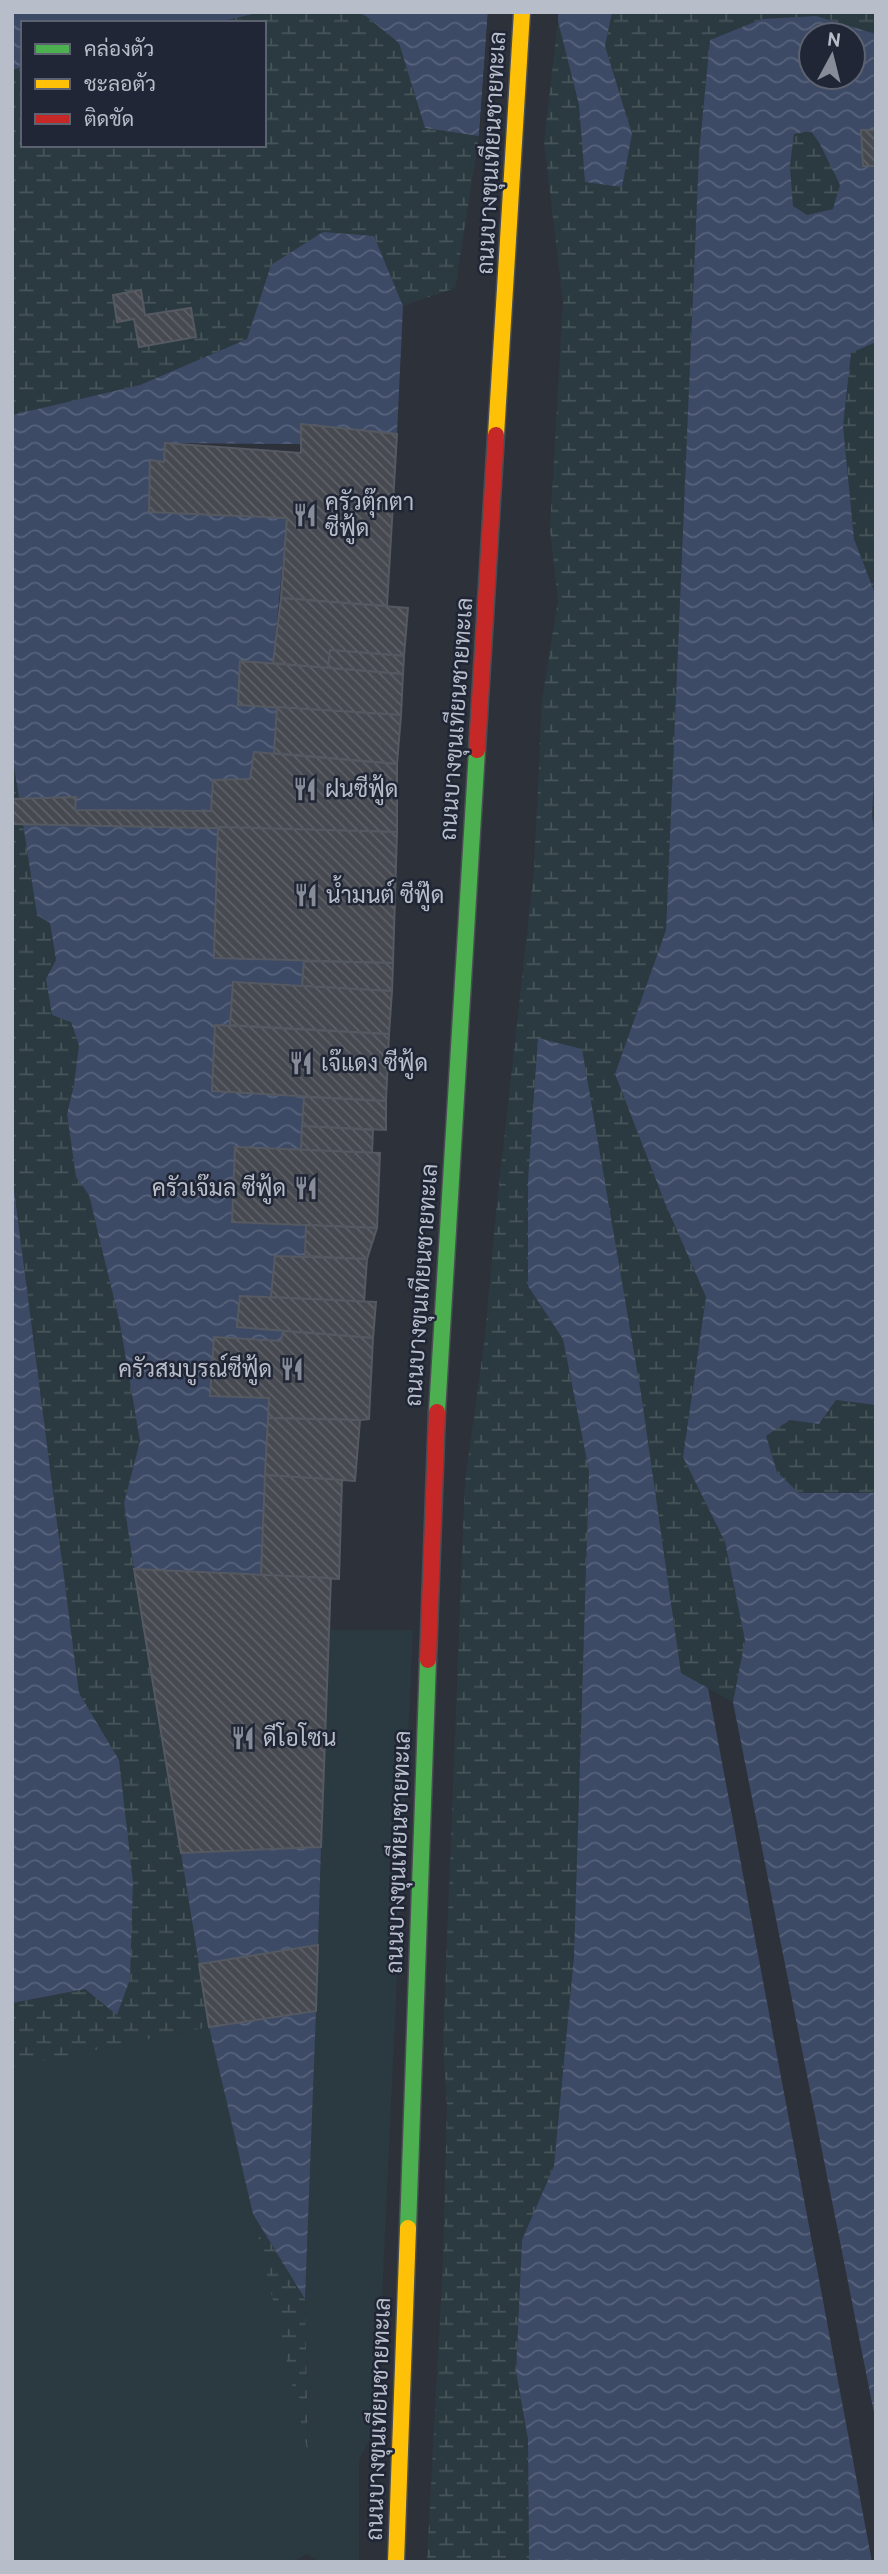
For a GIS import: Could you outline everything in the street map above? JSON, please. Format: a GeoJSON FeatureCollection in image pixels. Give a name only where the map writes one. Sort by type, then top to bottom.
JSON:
{"type":"FeatureCollection","features":[{"type":"Feature","properties":{"kind":"main road","name":"ถนนบางขุนเทียนชายทะเล"},"geometry":{"type":"LineString","coordinates":[[396,2562],[436,1423],[522,12]]}},
{"type":"Feature","properties":{"kind":"green space"},"geometry":{"type":"Polygon","coordinates":[[[261,12],[356,12],[366,15],[399,43],[425,128],[479,136],[455,288],[403,306],[374,236],[272,265],[247,339],[140,385],[12,415],[12,70],[21,68],[21,147],[266,147],[266,21],[223,21],[261,12]]]}},
{"type":"Feature","properties":{"kind":"green space"},"geometry":{"type":"Polygon","coordinates":[[[612,12],[876,12],[876,34],[867,31],[867,21],[833,21],[816,16],[762,19],[710,40],[699,153],[666,930],[615,1074],[665,1203],[706,1297],[683,1457],[725,1542],[745,1640],[733,1702],[681,1673],[641,1393],[612,1234],[528,1286],[563,1339],[589,1471],[574,1956],[554,2166],[522,2240],[516,2372],[528,2439],[529,2562],[427,2562],[443,2262],[447,2105],[443,2043],[465,1482],[485,1337],[496,1212],[534,871],[542,700],[558,600],[550,529],[563,302],[544,142],[558,21],[579,105],[585,182],[622,187],[632,134],[605,46],[612,12]]]}},
{"type":"Feature","properties":{"kind":"green space"},"geometry":{"type":"Polygon","coordinates":[[[811,131],[841,185],[833,209],[807,215],[793,207],[790,166],[794,134],[811,131]]]}},
{"type":"Feature","properties":{"kind":"green space"},"geometry":{"type":"Polygon","coordinates":[[[876,342],[876,596],[854,539],[843,426],[851,352],[876,342]]]}},
{"type":"Feature","properties":{"kind":"green space"},"geometry":{"type":"Polygon","coordinates":[[[876,751],[876,844],[872,815],[876,751]]]}},
{"type":"Feature","properties":{"kind":"green space"},"geometry":{"type":"Polygon","coordinates":[[[12,755],[37,915],[50,923],[56,961],[46,979],[71,1022],[79,1045],[67,1115],[76,1177],[89,1195],[120,1324],[140,1441],[124,1503],[209,2027],[12,2067],[12,2003],[85,1989],[117,2014],[119,1760],[79,1693],[12,1174],[12,755]]]}},
{"type":"Feature","properties":{"kind":"green space"},"geometry":{"type":"Polygon","coordinates":[[[836,1400],[876,1405],[876,1493],[799,1493],[777,1472],[766,1436],[790,1420],[819,1424],[836,1400]]]}},
{"type":"Feature","properties":{"kind":"green space"},"geometry":{"type":"Polygon","coordinates":[[[329,1630],[413,1630],[376,2428],[359,2459],[359,2562],[320,2562],[307,2554],[293,2562],[12,2562],[12,2067],[209,2027],[308,2448],[305,2299],[329,1630]]]}},
{"type":"Feature","properties":{"kind":"green space"},"geometry":{"type":"Polygon","coordinates":[[[253,2214],[305,2299],[308,2453],[253,2214]]]}},
{"type":"Feature","properties":{"kind":"water"},"geometry":{"type":"Polygon","coordinates":[[[12,12],[261,12],[223,21],[21,21],[21,68],[12,70],[12,12]]]}},
{"type":"Feature","properties":{"kind":"water"},"geometry":{"type":"Polygon","coordinates":[[[356,12],[488,12],[479,136],[425,128],[399,43],[366,16],[356,12]]]}},
{"type":"Feature","properties":{"kind":"water"},"geometry":{"type":"Polygon","coordinates":[[[558,12],[612,12],[605,46],[632,134],[622,187],[585,182],[579,105],[558,12]]]}},
{"type":"Feature","properties":{"kind":"water"},"geometry":{"type":"Polygon","coordinates":[[[816,16],[833,21],[797,21],[797,91],[867,91],[867,31],[876,34],[876,342],[851,353],[843,426],[854,539],[876,596],[876,751],[872,815],[876,844],[876,1405],[836,1400],[819,1424],[790,1420],[766,1436],[777,1472],[799,1493],[876,1493],[876,2423],[733,1702],[745,1640],[725,1542],[683,1457],[706,1297],[665,1203],[615,1074],[666,930],[699,153],[710,40],[762,19],[816,16]],[[811,131],[794,134],[790,166],[793,206],[807,215],[833,209],[840,185],[811,131]]]}},
{"type":"Feature","properties":{"kind":"water"},"geometry":{"type":"Polygon","coordinates":[[[323,232],[374,236],[403,306],[397,434],[302,424],[301,444],[165,443],[164,462],[150,461],[149,512],[287,518],[273,663],[240,661],[238,705],[277,707],[274,753],[254,752],[250,779],[213,780],[211,811],[75,810],[76,797],[19,798],[12,755],[12,415],[140,385],[247,339],[271,265],[323,232]]]}},
{"type":"Feature","properties":{"kind":"water"},"geometry":{"type":"Polygon","coordinates":[[[23,824],[218,827],[214,958],[304,961],[302,986],[233,982],[230,1025],[215,1025],[212,1091],[304,1097],[301,1150],[235,1148],[232,1222],[306,1225],[305,1256],[275,1256],[271,1297],[240,1297],[237,1326],[283,1331],[281,1341],[214,1337],[210,1396],[269,1398],[261,1575],[134,1569],[124,1503],[140,1441],[120,1324],[89,1195],[76,1177],[67,1114],[79,1045],[71,1022],[52,1015],[46,979],[56,960],[50,923],[37,915],[23,824]]]}},
{"type":"Feature","properties":{"kind":"water"},"geometry":{"type":"Polygon","coordinates":[[[538,1038],[582,1049],[641,1393],[681,1673],[708,1688],[872,2562],[529,2562],[528,2439],[516,2372],[522,2240],[554,2166],[574,1956],[589,1471],[563,1339],[528,1286],[528,1181],[538,1038]]]}},
{"type":"Feature","properties":{"kind":"water"},"geometry":{"type":"Polygon","coordinates":[[[12,1174],[79,1693],[119,1760],[133,1882],[130,1979],[117,2015],[85,1989],[12,2003],[12,1174]]]}},
{"type":"Feature","properties":{"kind":"water"},"geometry":{"type":"Polygon","coordinates":[[[321,1847],[318,1945],[199,1964],[181,1853],[321,1847]]]}},
{"type":"Feature","properties":{"kind":"water"},"geometry":{"type":"Polygon","coordinates":[[[316,2011],[305,2299],[253,2214],[209,2027],[316,2011]]]}},
{"type":"Feature","properties":{"kind":"pier"},"geometry":{"type":"Polygon","coordinates":[[[488,12],[491,12],[483,136],[479,136],[488,12]]]}},
{"type":"Feature","properties":{"kind":"building"},"geometry":{"type":"Polygon","coordinates":[[[861,130],[876,130],[876,166],[863,166],[861,130]]]}},
{"type":"Feature","properties":{"kind":"building"},"geometry":{"type":"Polygon","coordinates":[[[141,290],[145,315],[191,308],[196,337],[139,347],[134,319],[117,322],[113,295],[141,290]]]}},
{"type":"Feature","properties":{"kind":"building","name":"ครัวตุ๊กตา ซีฟู้ด"},"geometry":{"type":"Polygon","coordinates":[[[301,424],[397,434],[387,606],[281,598],[287,518],[149,512],[150,460],[164,462],[165,443],[301,453],[301,424]]]}},
{"type":"Feature","properties":{"kind":"building"},"geometry":{"type":"Polygon","coordinates":[[[281,598],[408,608],[404,656],[330,650],[328,668],[273,663],[281,598]]]}},
{"type":"Feature","properties":{"kind":"building"},"geometry":{"type":"Polygon","coordinates":[[[330,650],[404,656],[403,674],[328,668],[330,650]]]}},
{"type":"Feature","properties":{"kind":"building"},"geometry":{"type":"Polygon","coordinates":[[[240,661],[403,674],[401,715],[238,705],[240,661]]]}},
{"type":"Feature","properties":{"kind":"building"},"geometry":{"type":"Polygon","coordinates":[[[277,707],[401,715],[397,764],[274,753],[277,707]]]}},
{"type":"Feature","properties":{"kind":"building","name":"ฝนซีฟู้ด"},"geometry":{"type":"Polygon","coordinates":[[[254,752],[397,764],[397,832],[12,824],[12,799],[76,797],[75,810],[211,811],[213,780],[250,779],[254,752]]]}},
{"type":"Feature","properties":{"kind":"building","name":"น้ำมนต์ ซีฟู๊ด"},"geometry":{"type":"Polygon","coordinates":[[[218,827],[397,832],[393,963],[214,958],[218,827]]]}},
{"type":"Feature","properties":{"kind":"building"},"geometry":{"type":"Polygon","coordinates":[[[304,961],[393,963],[392,991],[302,986],[304,961]]]}},
{"type":"Feature","properties":{"kind":"building"},"geometry":{"type":"Polygon","coordinates":[[[233,982],[392,991],[389,1034],[230,1025],[233,982]]]}},
{"type":"Feature","properties":{"kind":"building","name":"เจ๊แดง ซีฟู้ด"},"geometry":{"type":"Polygon","coordinates":[[[215,1025],[389,1034],[386,1101],[212,1091],[215,1025]]]}},
{"type":"Feature","properties":{"kind":"building"},"geometry":{"type":"Polygon","coordinates":[[[304,1097],[386,1101],[386,1130],[302,1126],[304,1097]]]}},
{"type":"Feature","properties":{"kind":"building"},"geometry":{"type":"Polygon","coordinates":[[[302,1126],[373,1130],[372,1153],[301,1150],[302,1126]]]}},
{"type":"Feature","properties":{"kind":"building","name":"ครัวเจ๊มล ซีฟู้ด"},"geometry":{"type":"Polygon","coordinates":[[[235,1147],[380,1153],[377,1228],[232,1222],[235,1147]]]}},
{"type":"Feature","properties":{"kind":"building"},"geometry":{"type":"Polygon","coordinates":[[[306,1225],[377,1228],[367,1259],[305,1256],[306,1225]]]}},
{"type":"Feature","properties":{"kind":"building"},"geometry":{"type":"Polygon","coordinates":[[[275,1256],[367,1259],[364,1302],[271,1297],[275,1256]]]}},
{"type":"Feature","properties":{"kind":"building"},"geometry":{"type":"Polygon","coordinates":[[[240,1296],[376,1302],[373,1338],[237,1327],[240,1296]]]}},
{"type":"Feature","properties":{"kind":"building","name":"ครัวสมบูรณ์ซีฟู้ด"},"geometry":{"type":"Polygon","coordinates":[[[283,1331],[373,1338],[369,1419],[268,1418],[269,1398],[210,1396],[214,1337],[281,1341],[283,1331]]]}},
{"type":"Feature","properties":{"kind":"building"},"geometry":{"type":"Polygon","coordinates":[[[268,1418],[360,1420],[355,1481],[265,1475],[268,1418]]]}},
{"type":"Feature","properties":{"kind":"building"},"geometry":{"type":"Polygon","coordinates":[[[265,1475],[342,1480],[339,1579],[261,1575],[265,1475]]]}},
{"type":"Feature","properties":{"kind":"building","name":"ดีโอโซน"},"geometry":{"type":"Polygon","coordinates":[[[134,1569],[331,1578],[321,1847],[181,1853],[134,1569]]]}},
{"type":"Feature","properties":{"kind":"building"},"geometry":{"type":"Polygon","coordinates":[[[318,1945],[316,2011],[209,2027],[199,1964],[318,1945]]]}},
{"type":"Feature","properties":{"kind":"traffic: fast"},"geometry":{"type":"LineString","coordinates":[[437,1412],[477,750]]}},
{"type":"Feature","properties":{"kind":"traffic: fast"},"geometry":{"type":"LineString","coordinates":[[408,2228],[428,1660]]}},
{"type":"Feature","properties":{"kind":"traffic: slow"},"geometry":{"type":"LineString","coordinates":[[496,435],[522,12]]}},
{"type":"Feature","properties":{"kind":"traffic: slow"},"geometry":{"type":"LineString","coordinates":[[396,2562],[408,2228]]}},
{"type":"Feature","properties":{"kind":"traffic: jam"},"geometry":{"type":"LineString","coordinates":[[477,750],[496,435]]}},
{"type":"Feature","properties":{"kind":"traffic: jam"},"geometry":{"type":"LineString","coordinates":[[428,1660],[437,1412]]}},
{"type":"Feature","properties":{"kind":"place","name":"ครัวตุ๊กตา ซีฟู้ด"},"geometry":{"type":"Point","coordinates":[305,515]}},
{"type":"Feature","properties":{"kind":"place","name":"ฝนซีฟู้ด"},"geometry":{"type":"Point","coordinates":[305,789]}},
{"type":"Feature","properties":{"kind":"place","name":"น้ำมนต์ ซีฟู๊ด"},"geometry":{"type":"Point","coordinates":[306,895]}},
{"type":"Feature","properties":{"kind":"place","name":"เจ๊แดง ซีฟู้ด"},"geometry":{"type":"Point","coordinates":[301,1063]}},
{"type":"Feature","properties":{"kind":"place","name":"ครัวเจ๊มล ซีฟู้ด"},"geometry":{"type":"Point","coordinates":[306,1188]}},
{"type":"Feature","properties":{"kind":"place","name":"ครัวสมบูรณ์ซีฟู้ด"},"geometry":{"type":"Point","coordinates":[292,1369]}},
{"type":"Feature","properties":{"kind":"place","name":"ดีโอโซน"},"geometry":{"type":"Point","coordinates":[243,1738]}}]}
